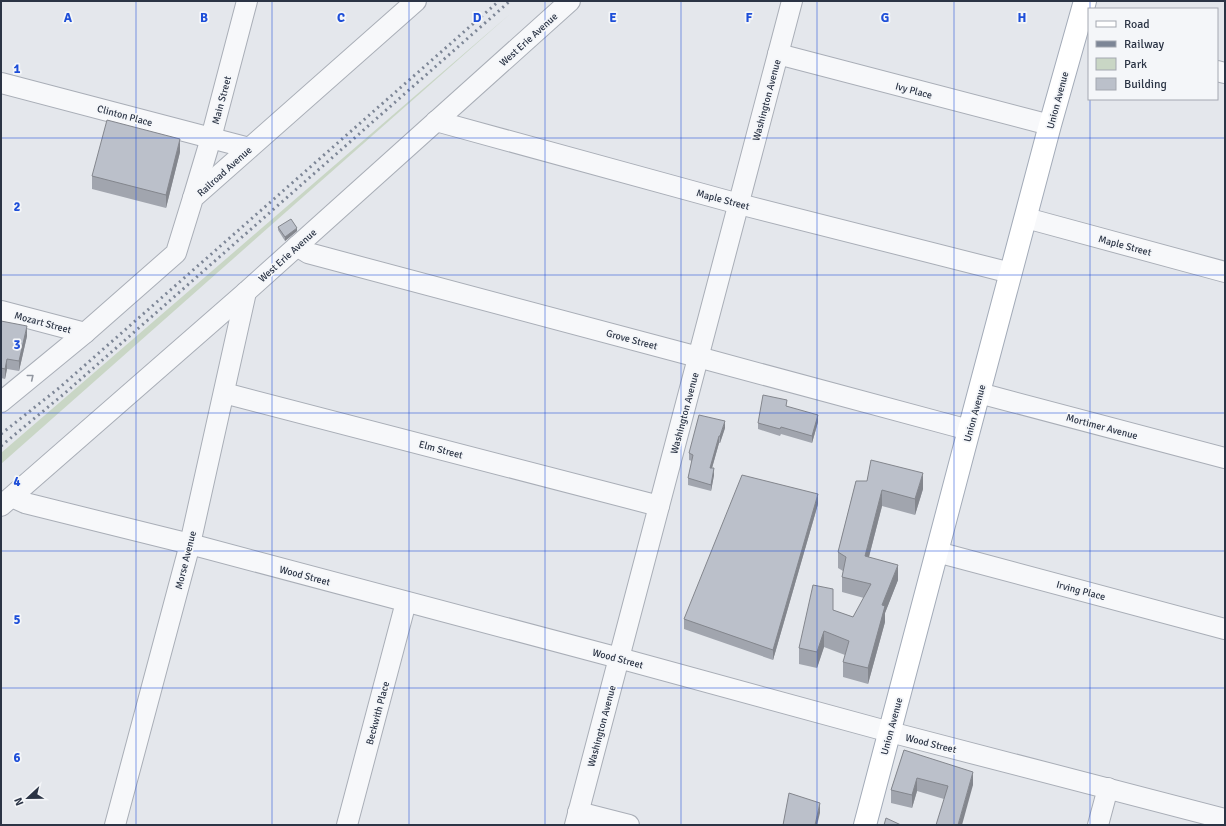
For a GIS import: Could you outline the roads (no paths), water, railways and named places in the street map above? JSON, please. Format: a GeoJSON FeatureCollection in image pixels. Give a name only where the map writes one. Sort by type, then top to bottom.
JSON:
{"type":"FeatureCollection","features":[{"type":"Feature","properties":{"kind":"main road","name":"Union Avenue"},"geometry":{"type":"LineString","coordinates":[[865,825],[1050,125],[1082,34],[1085,1]]}},
{"type":"Feature","properties":{"kind":"street","name":"Main Street"},"geometry":{"type":"LineString","coordinates":[[193,198],[247,1]]}},
{"type":"Feature","properties":{"kind":"street","name":"Railroad Avenue"},"geometry":{"type":"LineString","coordinates":[[1,402],[84,333],[176,253],[193,198],[416,1]]}},
{"type":"Feature","properties":{"kind":"street","name":"West Erie Avenue"},"geometry":{"type":"LineString","coordinates":[[6,501],[246,292],[570,1]]}},
{"type":"Feature","properties":{"kind":"street","name":"Washington Avenue"},"geometry":{"type":"LineString","coordinates":[[577,818],[792,1]]}},
{"type":"Feature","properties":{"kind":"street","name":"Ivy Place"},"geometry":{"type":"LineString","coordinates":[[778,54],[1050,125]]}},
{"type":"Feature","properties":{"kind":"street","name":"Clinton Place"},"geometry":{"type":"LineString","coordinates":[[1,83],[249,148]]}},
{"type":"Feature","properties":{"kind":"street","name":"Maple Street"},"geometry":{"type":"LineString","coordinates":[[436,121],[739,204],[1011,273]]}},
{"type":"Feature","properties":{"kind":"street","name":"Maple Street"},"geometry":{"type":"LineString","coordinates":[[1026,218],[1225,272]]}},
{"type":"Feature","properties":{"kind":"street","name":"Grove Street"},"geometry":{"type":"LineString","coordinates":[[297,246],[308,253],[969,430]]}},
{"type":"Feature","properties":{"kind":"street","name":"Morse Avenue"},"geometry":{"type":"LineString","coordinates":[[115,825],[190,544],[246,292]]}},
{"type":"Feature","properties":{"kind":"street","name":"Mozart Street"},"geometry":{"type":"LineString","coordinates":[[1,311],[84,333]]}},
{"type":"Feature","properties":{"kind":"street","name":"Elm Street"},"geometry":{"type":"LineString","coordinates":[[224,393],[659,506]]}},
{"type":"Feature","properties":{"kind":"street","name":"Mortimer Avenue"},"geometry":{"type":"LineString","coordinates":[[979,393],[1225,458]]}},
{"type":"Feature","properties":{"kind":"street","name":"Wood Street"},"geometry":{"type":"LineString","coordinates":[[6,501],[25,503],[190,544],[890,732],[1225,819]]}},
{"type":"Feature","properties":{"kind":"street","name":"Irving Place"},"geometry":{"type":"LineString","coordinates":[[937,552],[1225,629]]}},
{"type":"Feature","properties":{"kind":"street","name":"Beckwith Place"},"geometry":{"type":"LineString","coordinates":[[347,825],[406,602]]}},
{"type":"Feature","properties":{"kind":"street"},"geometry":{"type":"LineString","coordinates":[[1098,825],[1108,788]]}},
{"type":"Feature","properties":{"kind":"street"},"geometry":{"type":"LineString","coordinates":[[577,818],[629,825]]}},
{"type":"Feature","properties":{"kind":"railway"},"geometry":{"type":"LineString","coordinates":[[1,434],[59,388],[499,1]]}},
{"type":"Feature","properties":{"kind":"railway"},"geometry":{"type":"LineString","coordinates":[[1,446],[65,393],[510,1]]}}]}
